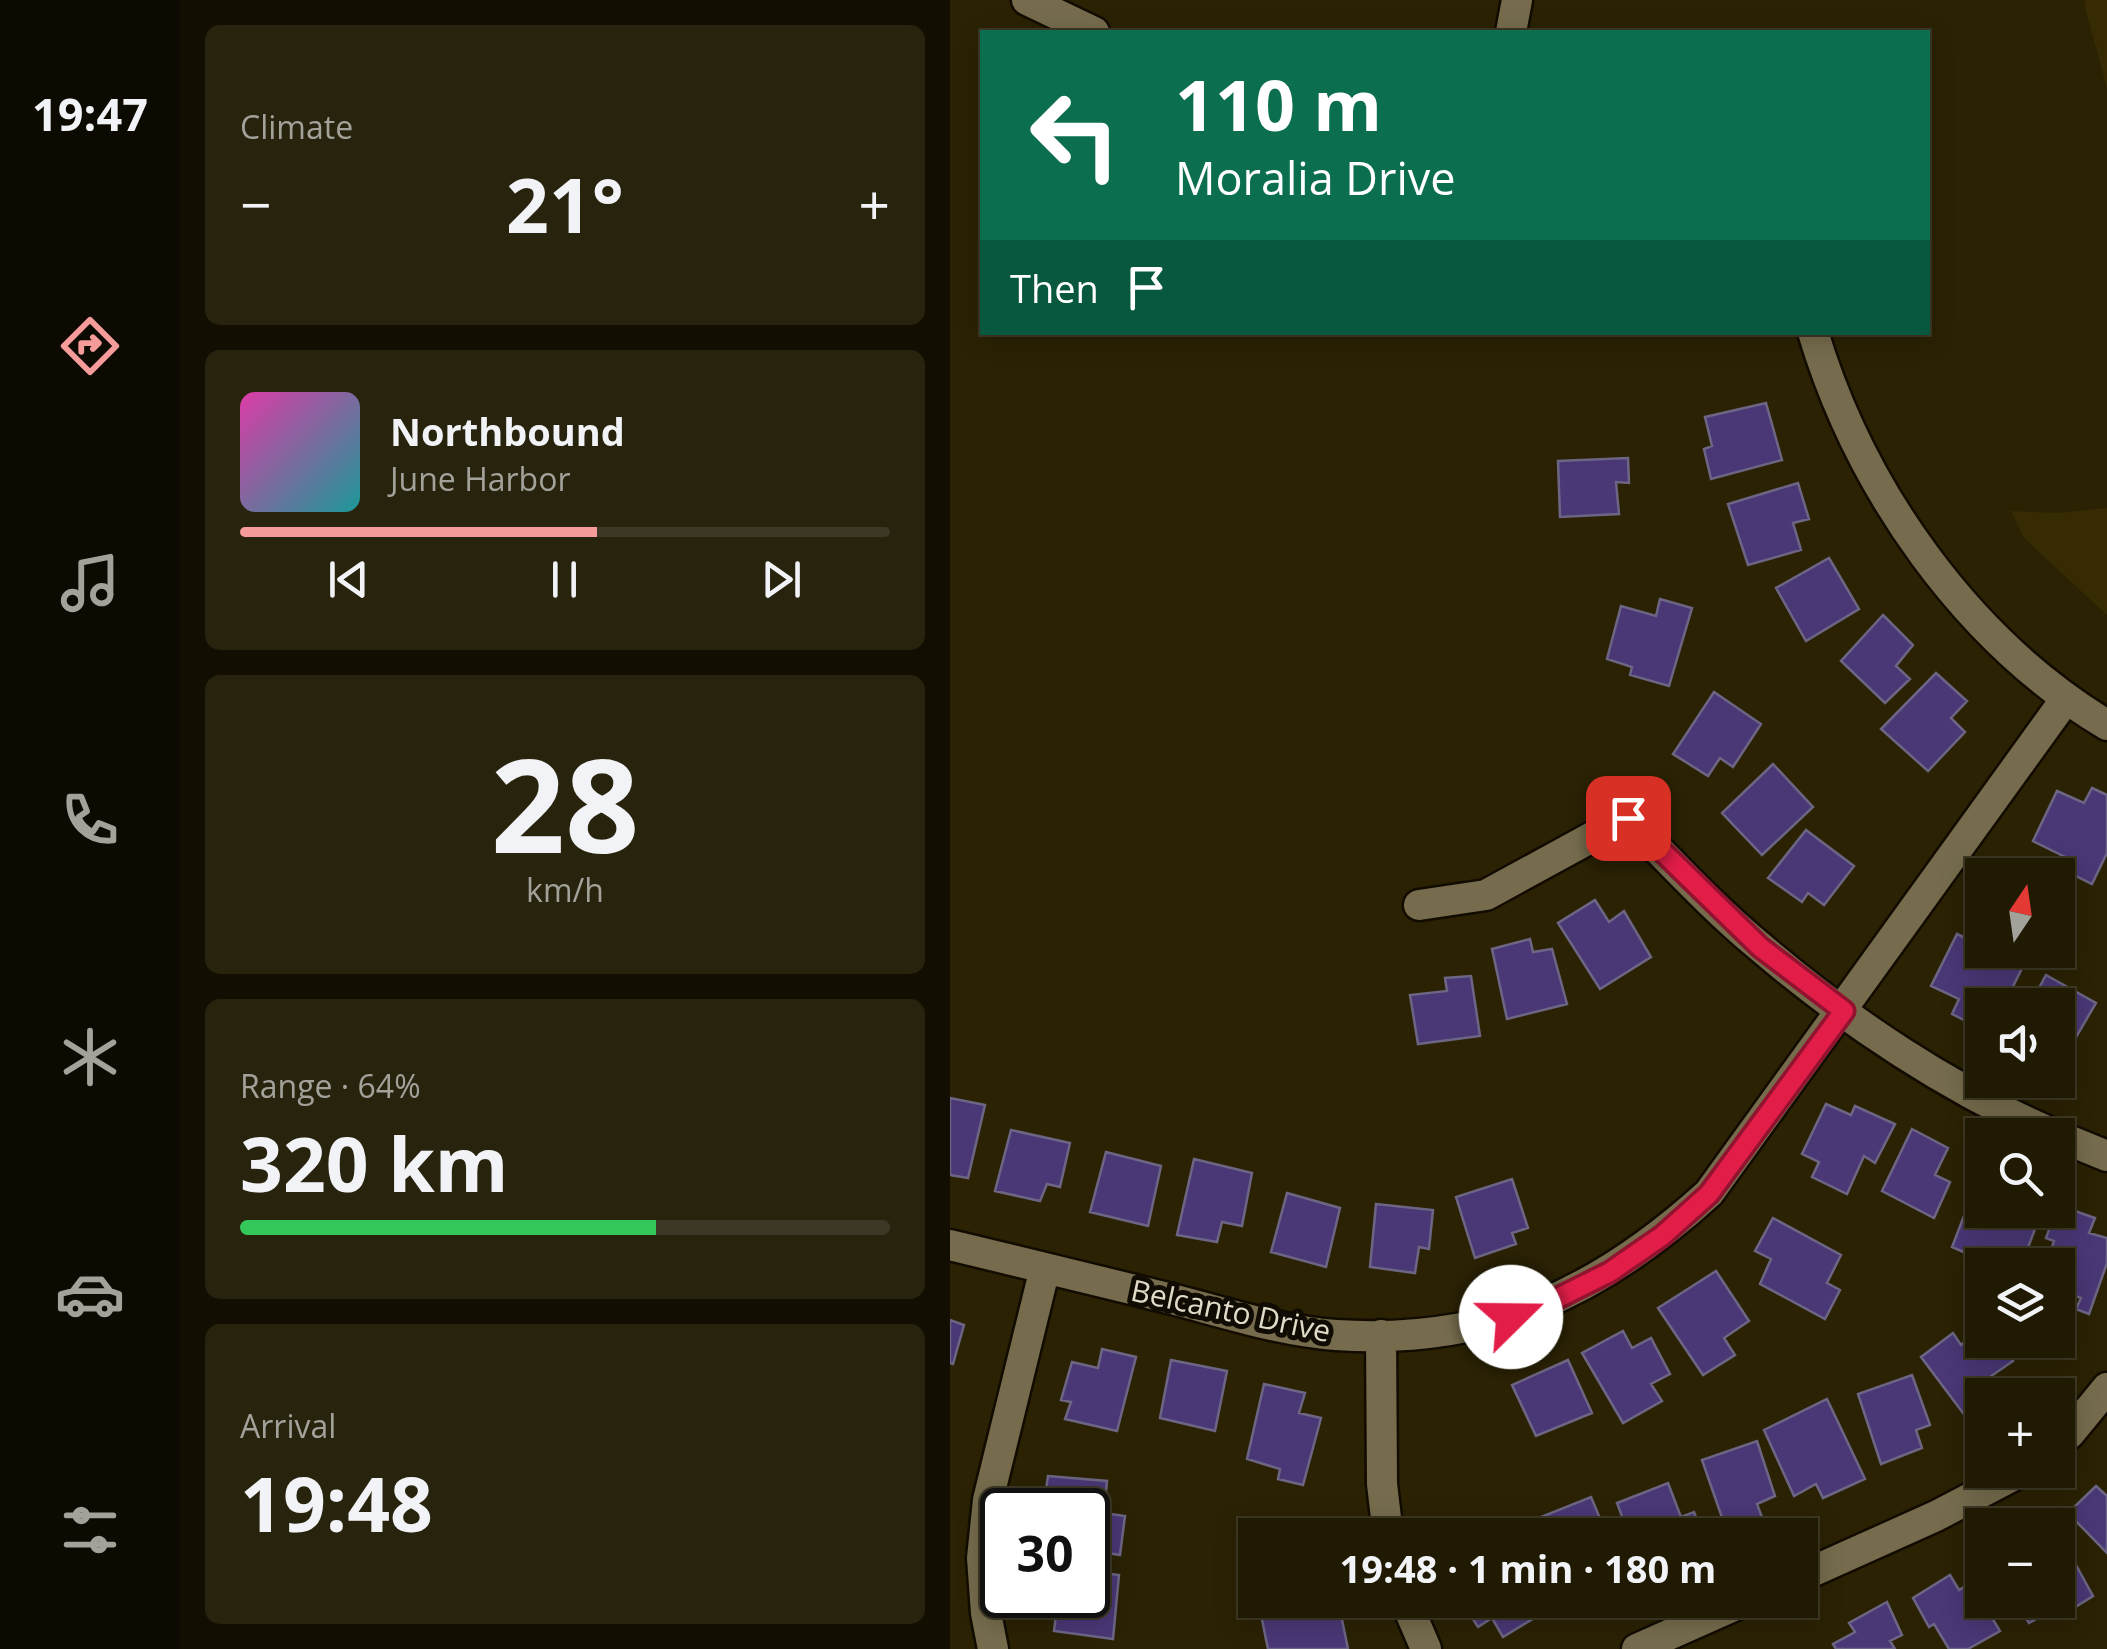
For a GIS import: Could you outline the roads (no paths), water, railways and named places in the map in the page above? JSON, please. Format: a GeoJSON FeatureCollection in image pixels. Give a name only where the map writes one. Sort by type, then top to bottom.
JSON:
{"type":"FeatureCollection","features":[{"type":"Feature","properties":{"kind":"street"},"geometry":{"type":"LineString","coordinates":[[1027,0],[1090,30]]}},
{"type":"Feature","properties":{"kind":"street"},"geometry":{"type":"LineString","coordinates":[[1511,30],[1517,0]]}},
{"type":"Feature","properties":{"kind":"street"},"geometry":{"type":"LineString","coordinates":[[1814,335],[1826,379],[1860,450],[1900,519],[1995,638],[2065,700],[2107,724]]}},
{"type":"Feature","properties":{"kind":"street","name":"Belcanto Drive"},"geometry":{"type":"LineString","coordinates":[[950,1246],[1292,1328],[1335,1334],[1440,1333],[1534,1310],[1610,1272],[1662,1236],[1709,1194],[2065,700]]}},
{"type":"Feature","properties":{"kind":"street"},"geometry":{"type":"LineString","coordinates":[[1419,905],[1486,895],[1628,818],[1760,947],[1844,1011],[1926,1066],[2017,1118]]}},
{"type":"Feature","properties":{"kind":"street"},"geometry":{"type":"LineString","coordinates":[[2075,1143],[2107,1156]]}},
{"type":"Feature","properties":{"kind":"street"},"geometry":{"type":"LineString","coordinates":[[993,1649],[982,1558],[988,1500],[1045,1268]]}},
{"type":"Feature","properties":{"kind":"street"},"geometry":{"type":"LineString","coordinates":[[1381,1335],[1382,1484],[1386,1518]]}},
{"type":"Feature","properties":{"kind":"street"},"geometry":{"type":"LineString","coordinates":[[2075,1427],[2107,1388]]}},
{"type":"Feature","properties":{"kind":"street"},"geometry":{"type":"LineString","coordinates":[[1818,1569],[1990,1488]]}},
{"type":"Feature","properties":{"kind":"street"},"geometry":{"type":"LineString","coordinates":[[1413,1618],[1426,1649]]}},
{"type":"Feature","properties":{"kind":"street"},"geometry":{"type":"LineString","coordinates":[[1637,1649],[1707,1618]]}}]}
